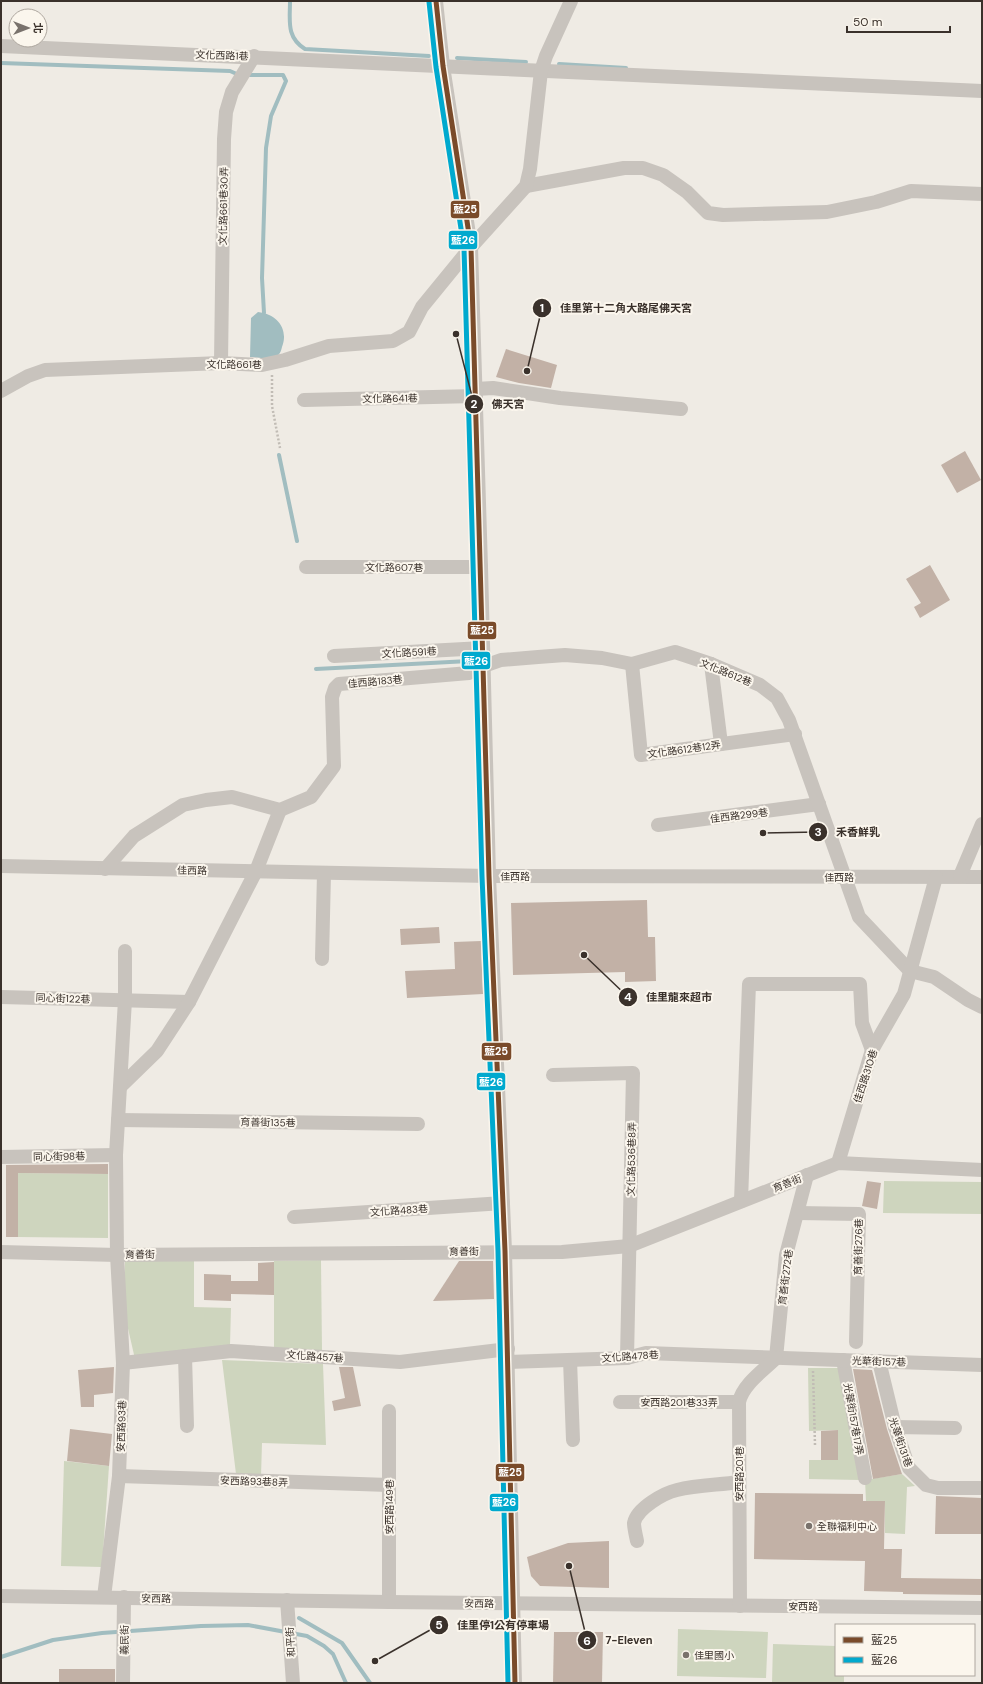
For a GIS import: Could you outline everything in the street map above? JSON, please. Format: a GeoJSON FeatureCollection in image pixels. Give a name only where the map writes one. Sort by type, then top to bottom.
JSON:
{"type":"FeatureCollection","features":[{"type":"Feature","properties":{"kind":"street"},"geometry":{"type":"LineString","coordinates":[[436,1],[443,66],[471,247],[482,567],[489,876],[506,1251],[515,1683]]}},
{"type":"Feature","properties":{"kind":"street"},"geometry":{"type":"LineString","coordinates":[[572,1],[546,56],[541,71],[530,169],[526,186],[624,168],[643,168],[663,175],[687,192],[708,213],[723,215],[828,212],[876,202],[912,191],[982,194]]}},
{"type":"Feature","properties":{"kind":"street","name":"文化西路1巷"},"geometry":{"type":"LineString","coordinates":[[1,46],[254,56],[541,71],[982,91]]}},
{"type":"Feature","properties":{"kind":"street","name":"文化路661巷30弄"},"geometry":{"type":"LineString","coordinates":[[221,363],[224,139],[226,112],[232,92],[254,56]]}},
{"type":"Feature","properties":{"kind":"street","name":"文化路661巷"},"geometry":{"type":"LineString","coordinates":[[1,391],[28,376],[45,370],[221,363],[262,365],[285,360],[329,346],[393,341],[409,332],[422,307],[471,247],[526,186]]}},
{"type":"Feature","properties":{"kind":"street","name":"文化路641巷"},"geometry":{"type":"LineString","coordinates":[[304,400],[476,393],[493,388],[560,398],[681,409]]}},
{"type":"Feature","properties":{"kind":"street","name":"文化路607巷"},"geometry":{"type":"LineString","coordinates":[[306,567],[482,567]]}},
{"type":"Feature","properties":{"kind":"street","name":"文化路591巷"},"geometry":{"type":"LineString","coordinates":[[334,656],[483,648]]}},
{"type":"Feature","properties":{"kind":"street","name":"文化路612巷"},"geometry":{"type":"LineString","coordinates":[[484,666],[501,660],[565,655],[602,658],[632,664],[675,652],[711,664],[760,685],[777,698],[790,720],[845,877]]}},
{"type":"Feature","properties":{"kind":"street","name":"文化路612巷12弄"},"geometry":{"type":"LineString","coordinates":[[632,664],[641,755],[795,734]]}},
{"type":"Feature","properties":{"kind":"street"},"geometry":{"type":"LineString","coordinates":[[711,664],[721,744]]}},
{"type":"Feature","properties":{"kind":"street","name":"佳西路183巷"},"geometry":{"type":"LineString","coordinates":[[280,810],[311,797],[334,766],[332,697],[334,688],[339,684],[469,673],[484,666]]}},
{"type":"Feature","properties":{"kind":"street"},"geometry":{"type":"LineString","coordinates":[[106,868],[134,836],[183,806],[206,800],[232,797],[280,810],[256,872],[188,1002],[157,1051],[120,1087]]}},
{"type":"Feature","properties":{"kind":"street","name":"佳西路299巷"},"geometry":{"type":"LineString","coordinates":[[658,825],[819,804]]}},
{"type":"Feature","properties":{"kind":"street"},"geometry":{"type":"LineString","coordinates":[[960,876],[982,824]]}},
{"type":"Feature","properties":{"kind":"street","name":"佳西路"},"geometry":{"type":"LineString","coordinates":[[1,866],[489,876],[982,877]]}},
{"type":"Feature","properties":{"kind":"street"},"geometry":{"type":"LineString","coordinates":[[322,959],[324,873]]}},
{"type":"Feature","properties":{"kind":"street"},"geometry":{"type":"LineString","coordinates":[[845,877],[859,917],[910,971],[934,977],[968,1000],[982,1007]]}},
{"type":"Feature","properties":{"kind":"street","name":"佳西路310巷"},"geometry":{"type":"LineString","coordinates":[[838,1163],[872,1050],[904,994],[936,877]]}},
{"type":"Feature","properties":{"kind":"street"},"geometry":{"type":"LineString","coordinates":[[117,1255],[116,1155],[125,1000],[125,952]]}},
{"type":"Feature","properties":{"kind":"street"},"geometry":{"type":"LineString","coordinates":[[741,1201],[749,984],[860,984],[862,1023],[872,1050]]}},
{"type":"Feature","properties":{"kind":"street","name":"同心街122巷"},"geometry":{"type":"LineString","coordinates":[[1,997],[188,1002]]}},
{"type":"Feature","properties":{"kind":"street","name":"文化路536巷8弄"},"geometry":{"type":"LineString","coordinates":[[553,1075],[633,1072],[626,1358]]}},
{"type":"Feature","properties":{"kind":"street","name":"育善街135巷"},"geometry":{"type":"LineString","coordinates":[[118,1120],[418,1124]]}},
{"type":"Feature","properties":{"kind":"street","name":"同心街98巷"},"geometry":{"type":"LineString","coordinates":[[1,1157],[116,1155]]}},
{"type":"Feature","properties":{"kind":"street","name":"育善街"},"geometry":{"type":"LineString","coordinates":[[1,1252],[117,1255],[506,1251],[562,1252],[629,1246],[838,1163],[982,1170]]}},
{"type":"Feature","properties":{"kind":"street","name":"育善街272巷"},"geometry":{"type":"LineString","coordinates":[[776,1358],[786,1255],[807,1175]]}},
{"type":"Feature","properties":{"kind":"street","name":"文化路483巷"},"geometry":{"type":"LineString","coordinates":[[294,1217],[503,1203]]}},
{"type":"Feature","properties":{"kind":"street","name":"育善街276巷"},"geometry":{"type":"LineString","coordinates":[[798,1213],[859,1214],[856,1342]]}},
{"type":"Feature","properties":{"kind":"street","name":"安西路93巷"},"geometry":{"type":"LineString","coordinates":[[104,1597],[119,1476],[123,1364],[117,1255]]}},
{"type":"Feature","properties":{"kind":"street","name":"文化路457巷"},"geometry":{"type":"LineString","coordinates":[[123,1364],[231,1351],[400,1362],[508,1356]]}},
{"type":"Feature","properties":{"kind":"street","name":"文化路478巷"},"geometry":{"type":"LineString","coordinates":[[508,1356],[570,1360],[626,1358],[646,1353],[776,1358]]}},
{"type":"Feature","properties":{"kind":"street"},"geometry":{"type":"LineString","coordinates":[[185,1356],[187,1426]]}},
{"type":"Feature","properties":{"kind":"street","name":"光華街157巷"},"geometry":{"type":"LineString","coordinates":[[776,1358],[982,1365]]}},
{"type":"Feature","properties":{"kind":"street","name":"安西路201巷"},"geometry":{"type":"LineString","coordinates":[[740,1606],[740,1395],[744,1389],[776,1358]]}},
{"type":"Feature","properties":{"kind":"street"},"geometry":{"type":"LineString","coordinates":[[570,1360],[573,1440]]}},
{"type":"Feature","properties":{"kind":"street","name":"光華街157巷17弄"},"geometry":{"type":"LineString","coordinates":[[844,1360],[865,1478]]}},
{"type":"Feature","properties":{"kind":"street","name":"光華街131巷"},"geometry":{"type":"LineString","coordinates":[[879,1361],[895,1427],[909,1468],[926,1485],[938,1488],[982,1488]]}},
{"type":"Feature","properties":{"kind":"street","name":"安西路201巷33弄"},"geometry":{"type":"LineString","coordinates":[[620,1402],[739,1402]]}},
{"type":"Feature","properties":{"kind":"street","name":"安西路149巷"},"geometry":{"type":"LineString","coordinates":[[389,1411],[389,1602]]}},
{"type":"Feature","properties":{"kind":"street"},"geometry":{"type":"LineString","coordinates":[[895,1427],[955,1428]]}},
{"type":"Feature","properties":{"kind":"street","name":"安西路93巷8弄"},"geometry":{"type":"LineString","coordinates":[[119,1476],[389,1485]]}},
{"type":"Feature","properties":{"kind":"street"},"geometry":{"type":"LineString","coordinates":[[637,1541],[634,1523],[638,1514],[644,1507],[659,1498],[677,1490],[739,1482]]}},
{"type":"Feature","properties":{"kind":"street","name":"安西路"},"geometry":{"type":"LineString","coordinates":[[1,1596],[513,1604],[982,1608]]}},
{"type":"Feature","properties":{"kind":"street","name":"義民街"},"geometry":{"type":"LineString","coordinates":[[123,1683],[124,1598]]}},
{"type":"Feature","properties":{"kind":"street","name":"和平街"},"geometry":{"type":"LineString","coordinates":[[287,1600],[293,1683]]}},
{"type":"Feature","properties":{"kind":"path"},"geometry":{"type":"LineString","coordinates":[[272,363],[272,406],[280,448]]}},
{"type":"Feature","properties":{"kind":"path"},"geometry":{"type":"LineString","coordinates":[[813,1359],[815,1445]]}},
{"type":"Feature","properties":{"kind":"green space"},"geometry":{"type":"Polygon","coordinates":[[[18,1173],[108,1174],[108,1238],[18,1237],[18,1173]]]}},
{"type":"Feature","properties":{"kind":"green space"},"geometry":{"type":"Polygon","coordinates":[[[884,1181],[982,1182],[982,1214],[883,1213],[884,1181]]]}},
{"type":"Feature","properties":{"kind":"green space"},"geometry":{"type":"Polygon","coordinates":[[[321,1260],[322,1351],[274,1348],[274,1261],[321,1260]]]}},
{"type":"Feature","properties":{"kind":"green space"},"geometry":{"type":"Polygon","coordinates":[[[125,1261],[194,1261],[194,1307],[231,1308],[230,1345],[135,1359],[124,1311],[125,1261]]]}},
{"type":"Feature","properties":{"kind":"green space"},"geometry":{"type":"Polygon","coordinates":[[[222,1360],[323,1364],[326,1445],[262,1443],[261,1476],[236,1474],[222,1360]]]}},
{"type":"Feature","properties":{"kind":"green space"},"geometry":{"type":"Polygon","coordinates":[[[808,1368],[841,1368],[860,1480],[809,1479],[809,1460],[838,1460],[838,1430],[809,1431],[808,1368]]]}},
{"type":"Feature","properties":{"kind":"green space"},"geometry":{"type":"Polygon","coordinates":[[[64,1461],[109,1466],[102,1567],[61,1566],[64,1461]]]}},
{"type":"Feature","properties":{"kind":"green space"},"geometry":{"type":"Polygon","coordinates":[[[902,1474],[915,1486],[907,1487],[905,1534],[885,1533],[885,1501],[866,1501],[865,1480],[902,1474]]]}},
{"type":"Feature","properties":{"kind":"green space"},"geometry":{"type":"Polygon","coordinates":[[[678,1629],[768,1632],[766,1678],[677,1676],[678,1629]]]}},
{"type":"Feature","properties":{"kind":"green space"},"geometry":{"type":"Polygon","coordinates":[[[773,1644],[835,1646],[835,1676],[844,1676],[844,1683],[772,1683],[773,1644]]]}},
{"type":"Feature","properties":{"kind":"water"},"geometry":{"type":"Polygon","coordinates":[[[258,312],[265,313],[276,319],[284,334],[284,340],[280,353],[273,358],[250,357],[251,318],[258,312]]]}},
{"type":"Feature","properties":{"kind":"building"},"geometry":{"type":"Polygon","coordinates":[[[506,349],[557,365],[551,388],[519,383],[496,377],[506,349]]]}},
{"type":"Feature","properties":{"kind":"building"},"geometry":{"type":"Polygon","coordinates":[[[965,451],[981,480],[957,493],[941,465],[965,451]]]}},
{"type":"Feature","properties":{"kind":"building"},"geometry":{"type":"Polygon","coordinates":[[[930,565],[950,600],[920,618],[914,607],[921,603],[906,579],[930,565]]]}},
{"type":"Feature","properties":{"kind":"building"},"geometry":{"type":"Polygon","coordinates":[[[647,900],[648,937],[655,937],[656,981],[625,982],[625,972],[513,975],[511,903],[647,900]]]}},
{"type":"Feature","properties":{"kind":"building"},"geometry":{"type":"Polygon","coordinates":[[[439,927],[440,943],[401,945],[400,929],[439,927]]]}},
{"type":"Feature","properties":{"kind":"building"},"geometry":{"type":"Polygon","coordinates":[[[481,941],[483,994],[407,998],[405,971],[455,969],[454,942],[481,941]]]}},
{"type":"Feature","properties":{"kind":"building"},"geometry":{"type":"Polygon","coordinates":[[[108,1164],[108,1174],[18,1173],[18,1237],[6,1237],[6,1165],[108,1164]]]}},
{"type":"Feature","properties":{"kind":"building"},"geometry":{"type":"Polygon","coordinates":[[[867,1181],[881,1183],[877,1209],[862,1206],[867,1181]]]}},
{"type":"Feature","properties":{"kind":"building"},"geometry":{"type":"Polygon","coordinates":[[[459,1261],[493,1261],[494,1299],[433,1301],[459,1261]]]}},
{"type":"Feature","properties":{"kind":"building"},"geometry":{"type":"Polygon","coordinates":[[[274,1262],[274,1295],[231,1294],[231,1301],[204,1300],[204,1274],[231,1275],[231,1281],[258,1281],[258,1263],[274,1262]]]}},
{"type":"Feature","properties":{"kind":"building"},"geometry":{"type":"Polygon","coordinates":[[[114,1367],[113,1393],[94,1395],[94,1407],[81,1407],[78,1370],[114,1367]]]}},
{"type":"Feature","properties":{"kind":"building"},"geometry":{"type":"Polygon","coordinates":[[[339,1367],[353,1367],[361,1406],[334,1411],[332,1401],[345,1398],[339,1367]]]}},
{"type":"Feature","properties":{"kind":"building"},"geometry":{"type":"Polygon","coordinates":[[[853,1369],[872,1370],[887,1429],[902,1474],[873,1479],[853,1369]]]}},
{"type":"Feature","properties":{"kind":"building"},"geometry":{"type":"Polygon","coordinates":[[[70,1429],[112,1434],[109,1466],[67,1461],[70,1429]]]}},
{"type":"Feature","properties":{"kind":"building"},"geometry":{"type":"Polygon","coordinates":[[[838,1430],[838,1460],[821,1460],[821,1431],[838,1430]]]}},
{"type":"Feature","properties":{"kind":"building","name":"全聯福利中心"},"geometry":{"type":"Polygon","coordinates":[[[755,1493],[863,1494],[863,1501],[885,1501],[884,1549],[902,1549],[901,1578],[982,1579],[982,1595],[903,1594],[903,1592],[864,1591],[865,1561],[754,1559],[755,1493]]]}},
{"type":"Feature","properties":{"kind":"building"},"geometry":{"type":"Polygon","coordinates":[[[936,1496],[982,1498],[982,1534],[935,1534],[936,1496]]]}},
{"type":"Feature","properties":{"kind":"building"},"geometry":{"type":"Polygon","coordinates":[[[609,1541],[609,1588],[540,1586],[531,1576],[527,1557],[568,1543],[609,1541]]]}},
{"type":"Feature","properties":{"kind":"building"},"geometry":{"type":"Polygon","coordinates":[[[554,1632],[603,1632],[602,1683],[553,1683],[554,1632]]]}},
{"type":"Feature","properties":{"kind":"building"},"geometry":{"type":"Polygon","coordinates":[[[59,1669],[115,1669],[115,1683],[59,1683],[59,1669]]]}},
{"type":"Feature","properties":{"kind":"waterway"},"geometry":{"type":"LineString","coordinates":[[290,1],[290,28],[295,39],[305,49],[429,56]]}},
{"type":"Feature","properties":{"kind":"waterway"},"geometry":{"type":"LineString","coordinates":[[457,58],[526,62]]}},
{"type":"Feature","properties":{"kind":"waterway"},"geometry":{"type":"LineString","coordinates":[[1,63],[230,71],[239,75]]}},
{"type":"Feature","properties":{"kind":"waterway"},"geometry":{"type":"LineString","coordinates":[[559,64],[626,68]]}},
{"type":"Feature","properties":{"kind":"waterway"},"geometry":{"type":"LineString","coordinates":[[246,75],[283,75],[286,81],[271,116],[266,148],[262,278],[264,313]]}},
{"type":"Feature","properties":{"kind":"waterway"},"geometry":{"type":"LineString","coordinates":[[279,455],[297,541]]}},
{"type":"Feature","properties":{"kind":"waterway"},"geometry":{"type":"LineString","coordinates":[[316,669],[469,661]]}},
{"type":"Feature","properties":{"kind":"waterway"},"geometry":{"type":"LineString","coordinates":[[299,1618],[342,1643],[370,1683]]}},
{"type":"Feature","properties":{"kind":"waterway"},"geometry":{"type":"LineString","coordinates":[[1,1657],[53,1640],[102,1633],[201,1626],[248,1625],[307,1636],[324,1646],[333,1654],[346,1683]]}},
{"type":"Feature","properties":{"kind":"transit line","name":"藍25"},"geometry":{"type":"LineString","coordinates":[[436,1],[443,66],[471,247],[489,876],[505,1251],[515,1683]]}},
{"type":"Feature","properties":{"kind":"transit line","name":"藍26"},"geometry":{"type":"LineString","coordinates":[[429,2],[436,67],[464,248],[482,876],[498,1251],[508,1683]]}},
{"type":"Feature","properties":{"kind":"place","name":"佛天宮"},"geometry":{"type":"Point","coordinates":[456,334]}},
{"type":"Feature","properties":{"kind":"place","name":"佳里第十二角大路尾佛天宮"},"geometry":{"type":"Point","coordinates":[527,371]}},
{"type":"Feature","properties":{"kind":"place","name":"禾香鮮乳"},"geometry":{"type":"Point","coordinates":[763,833]}},
{"type":"Feature","properties":{"kind":"place","name":"佳里龍來超市"},"geometry":{"type":"Point","coordinates":[584,955]}},
{"type":"Feature","properties":{"kind":"place","name":"全聯福利中心"},"geometry":{"type":"Point","coordinates":[809,1526]}},
{"type":"Feature","properties":{"kind":"place","name":"7-Eleven"},"geometry":{"type":"Point","coordinates":[569,1566]}},
{"type":"Feature","properties":{"kind":"place","name":"佳里國小"},"geometry":{"type":"Point","coordinates":[686,1655]}},
{"type":"Feature","properties":{"kind":"place","name":"佳里停1公有停車場"},"geometry":{"type":"Point","coordinates":[375,1661]}}]}
